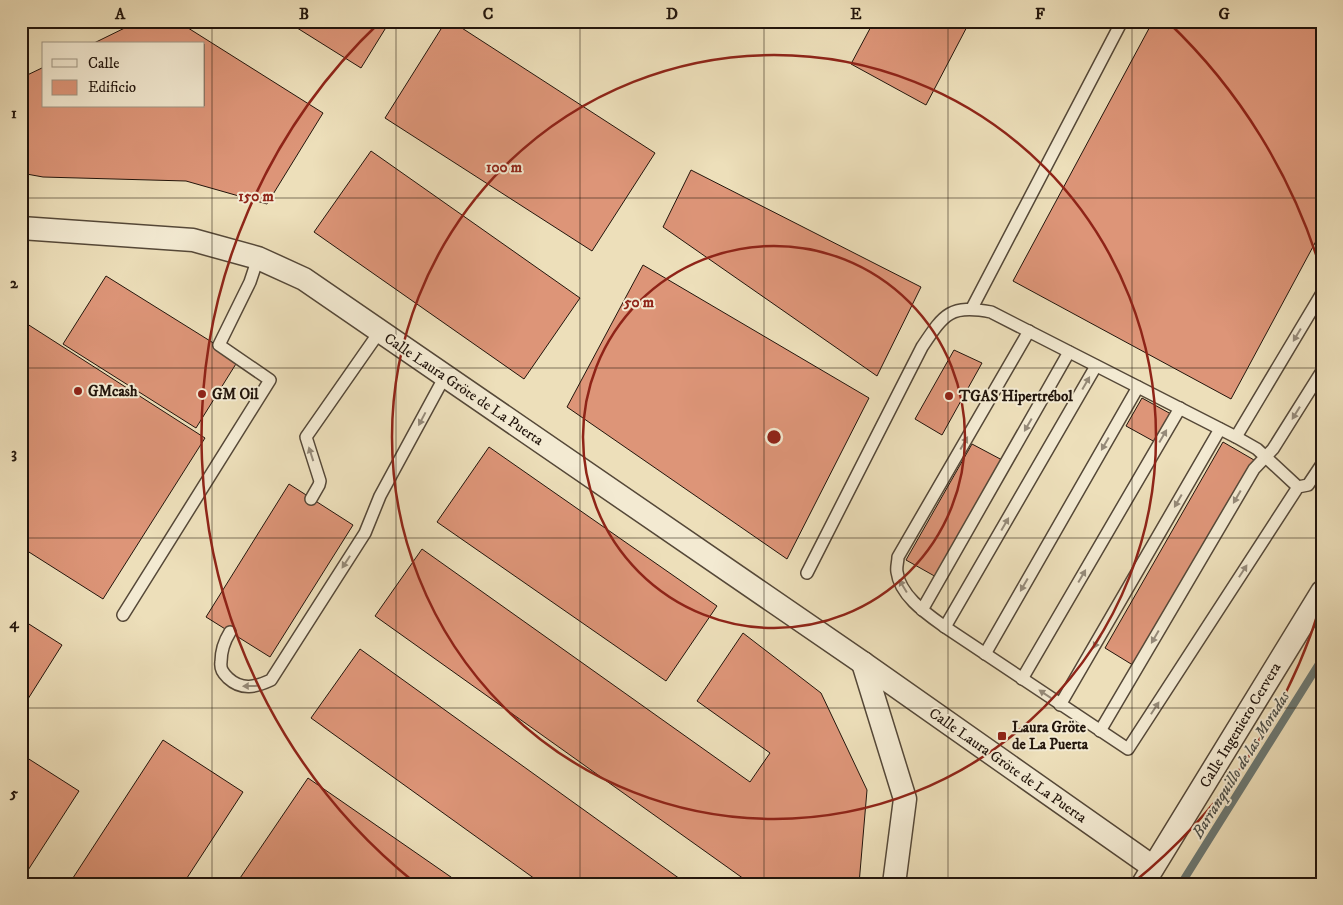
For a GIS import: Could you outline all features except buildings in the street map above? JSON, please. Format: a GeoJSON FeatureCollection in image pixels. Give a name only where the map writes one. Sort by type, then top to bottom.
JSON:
{"type":"FeatureCollection","features":[{"type":"Feature","properties":{"kind":"street","name":"Calle Laura Gröte de La Puerta"},"geometry":{"type":"LineString","coordinates":[[21,228],[193,240],[258,258],[304,279],[862,663],[1148,875]]}},
{"type":"Feature","properties":{"kind":"street","name":"Calle Ingeniero Cervera"},"geometry":{"type":"LineString","coordinates":[[1148,875],[1322,592]]}},
{"type":"Feature","properties":{"kind":"street"},"geometry":{"type":"LineString","coordinates":[[862,663],[905,799],[894,884]]}},
{"type":"Feature","properties":{"kind":"lane"},"geometry":{"type":"LineString","coordinates":[[972,308],[1122,21]]}},
{"type":"Feature","properties":{"kind":"lane"},"geometry":{"type":"LineString","coordinates":[[123,615],[270,380],[219,345],[250,282],[258,258]]}},
{"type":"Feature","properties":{"kind":"lane"},"geometry":{"type":"LineString","coordinates":[[1236,438],[1322,293]]}},
{"type":"Feature","properties":{"kind":"lane"},"geometry":{"type":"LineString","coordinates":[[807,573],[922,347],[938,323],[953,311],[972,308],[991,312],[1180,408],[1257,449],[1298,487]]}},
{"type":"Feature","properties":{"kind":"lane"},"geometry":{"type":"LineString","coordinates":[[311,499],[320,481],[306,437],[380,331]]}},
{"type":"Feature","properties":{"kind":"lane"},"geometry":{"type":"LineString","coordinates":[[1029,331],[898,557],[897,571],[899,581],[903,589],[922,610],[1060,705],[1128,748],[1298,487],[1308,485],[1322,464]]}},
{"type":"Feature","properties":{"kind":"lane"},"geometry":{"type":"LineString","coordinates":[[922,610],[1070,352]]}},
{"type":"Feature","properties":{"kind":"lane"},"geometry":{"type":"LineString","coordinates":[[945,626],[1096,366]]}},
{"type":"Feature","properties":{"kind":"lane"},"geometry":{"type":"LineString","coordinates":[[1100,731],[1254,469],[1266,458],[1322,371]]}},
{"type":"Feature","properties":{"kind":"lane"},"geometry":{"type":"LineString","coordinates":[[230,632],[226,639],[220,662],[222,672],[234,683],[243,687],[258,686],[271,680],[365,533],[380,496],[445,376]]}},
{"type":"Feature","properties":{"kind":"lane"},"geometry":{"type":"LineString","coordinates":[[985,654],[1138,387]]}},
{"type":"Feature","properties":{"kind":"lane"},"geometry":{"type":"LineString","coordinates":[[1022,679],[1180,408]]}},
{"type":"Feature","properties":{"kind":"lane"},"geometry":{"type":"LineString","coordinates":[[1060,705],[1220,429]]}},
{"type":"Feature","properties":{"kind":"waterway","name":"Barranquillo de las Moradas"},"geometry":{"type":"LineString","coordinates":[[1181,884],[1322,659]]}},
{"type":"Feature","properties":{"kind":"place","name":"GMcash"},"geometry":{"type":"Point","coordinates":[78,391]}},
{"type":"Feature","properties":{"kind":"place","name":"GM Oil"},"geometry":{"type":"Point","coordinates":[202,394]}},
{"type":"Feature","properties":{"kind":"place","name":"TGAS Hipertrébol"},"geometry":{"type":"Point","coordinates":[949,396]}},
{"type":"Feature","properties":{"kind":"place","name":"Laura Gröte de La Puerta"},"geometry":{"type":"Point","coordinates":[1002,736]}}]}
